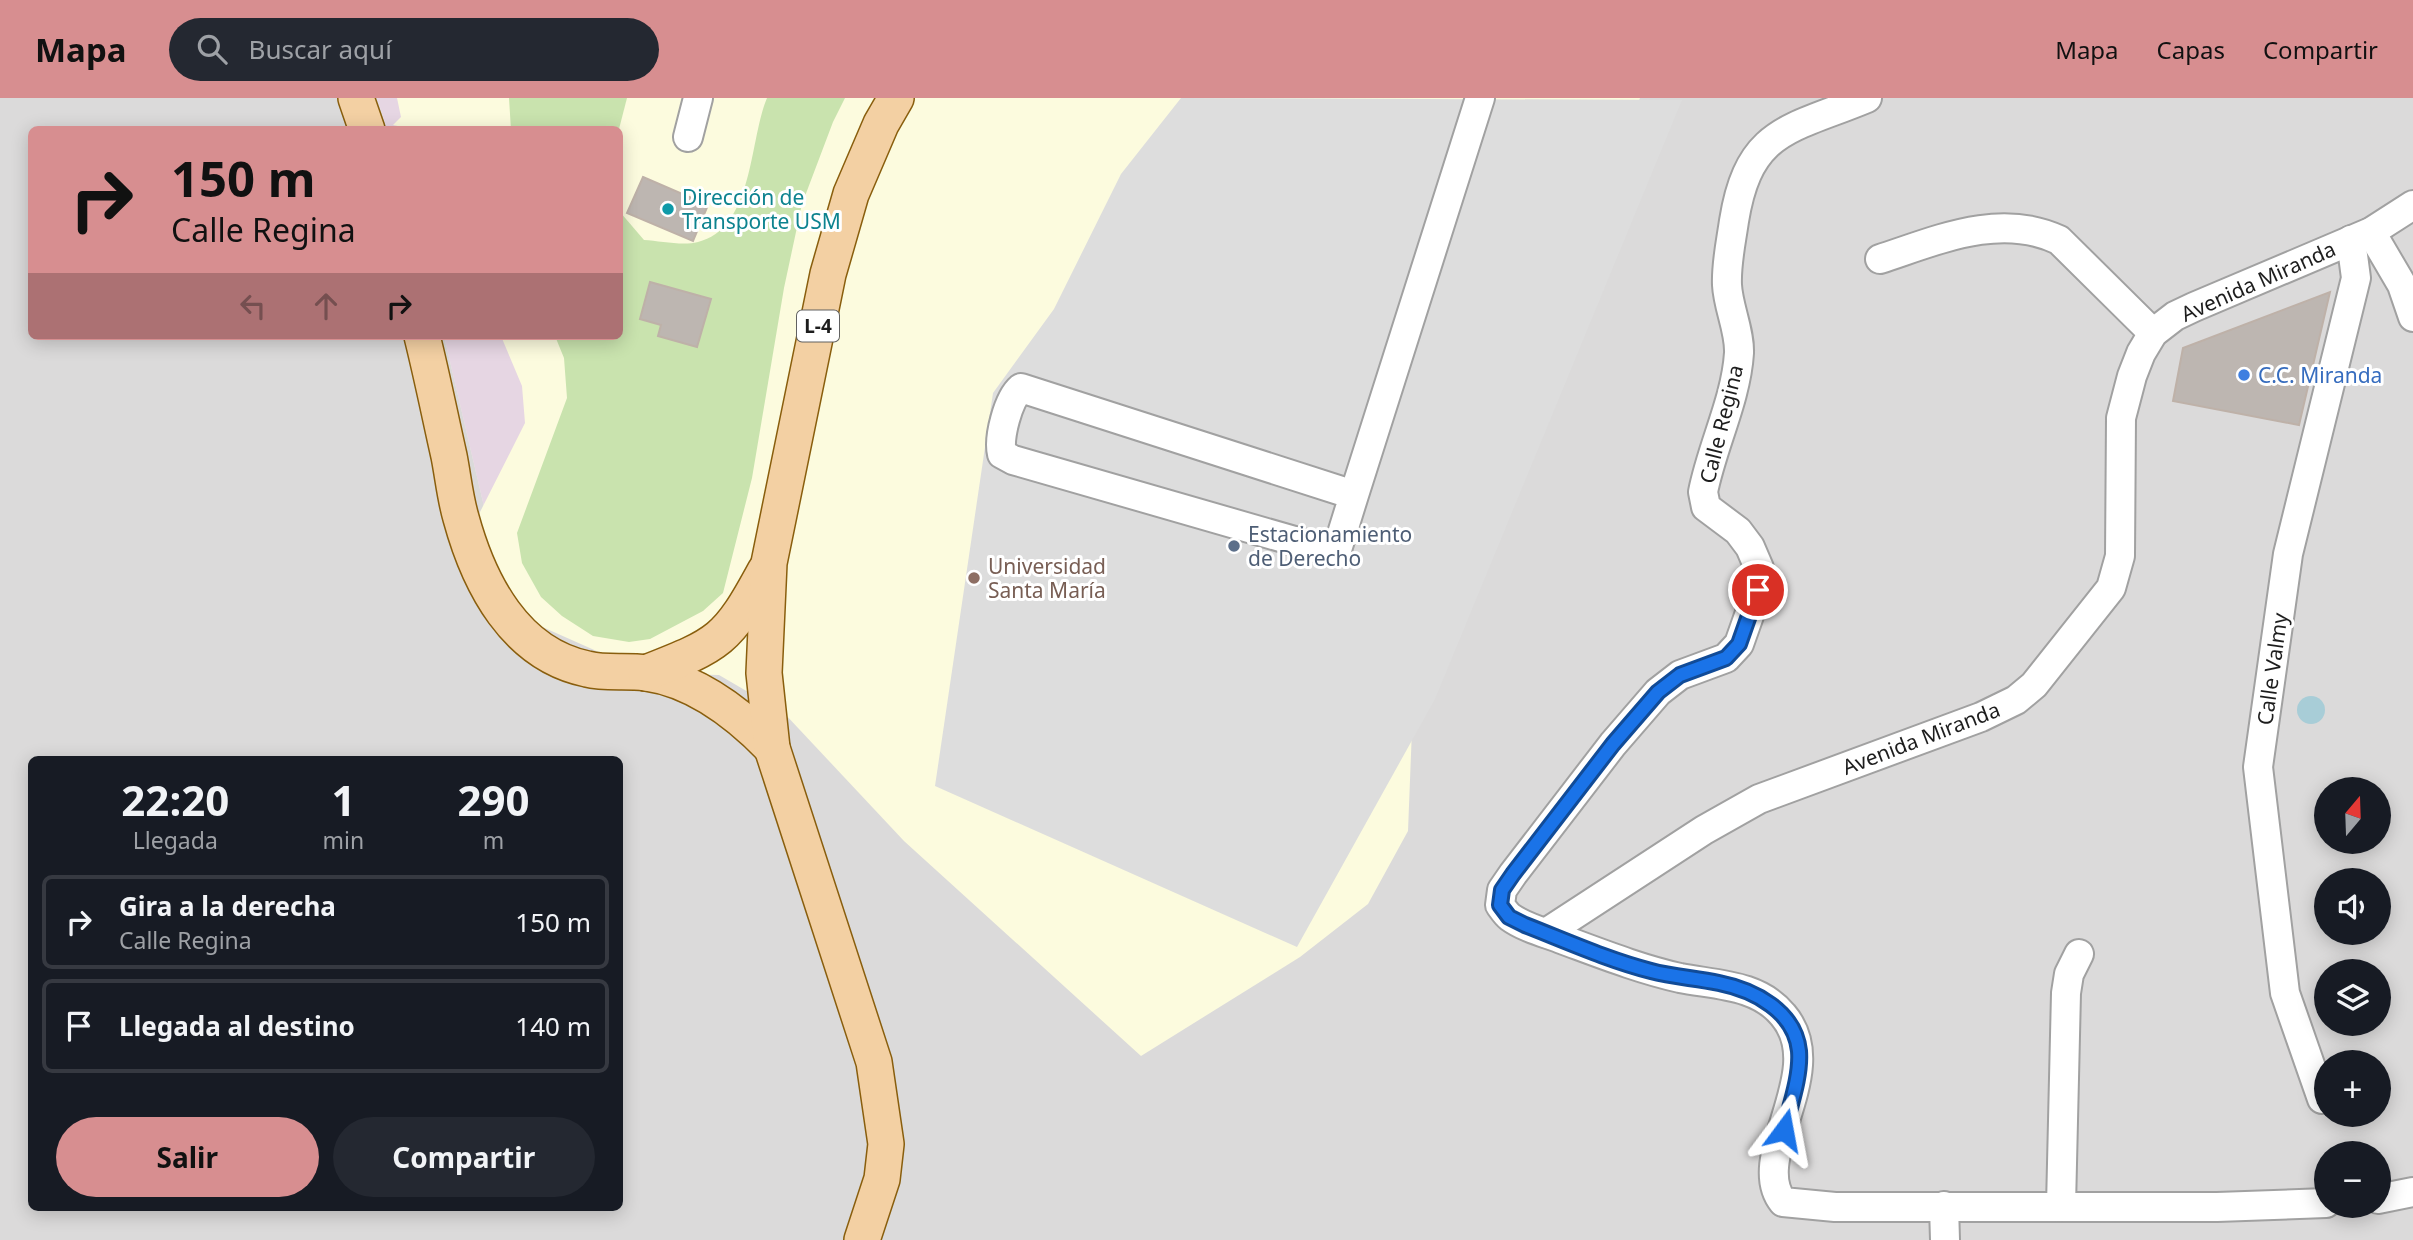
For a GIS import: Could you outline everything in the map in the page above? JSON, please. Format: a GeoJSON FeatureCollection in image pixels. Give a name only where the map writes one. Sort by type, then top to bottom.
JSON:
{"type":"FeatureCollection","features":[{"type":"Feature","properties":{"kind":"main road"},"geometry":{"type":"LineString","coordinates":[[356,98],[366,126]]}},
{"type":"Feature","properties":{"kind":"main road","name":"L-4"},"geometry":{"type":"LineString","coordinates":[[423,340],[461,518],[484,579],[498,605],[526,639],[542,652],[563,662],[608,673],[646,673],[698,653],[724,635],[745,608],[769,563],[838,234],[866,156],[896,98]]}},
{"type":"Feature","properties":{"kind":"main road"},"geometry":{"type":"LineString","coordinates":[[769,563],[764,673],[772,748],[874,1062],[886,1144],[879,1189],[862,1240]]}},
{"type":"Feature","properties":{"kind":"main road"},"geometry":{"type":"LineString","coordinates":[[646,673],[685,685],[713,699],[750,726],[772,748]]}},
{"type":"Feature","properties":{"kind":"street"},"geometry":{"type":"LineString","coordinates":[[688,138],[698,98]]}},
{"type":"Feature","properties":{"kind":"street"},"geometry":{"type":"LineString","coordinates":[[1354,495],[1021,388],[1014,394],[1000,445],[1002,454],[1013,460],[1335,553],[1354,495],[1480,98]]}},
{"type":"Feature","properties":{"kind":"street","name":"Calle Regina"},"geometry":{"type":"LineString","coordinates":[[1867,98],[1784,132],[1764,145],[1751,162],[1739,189],[1727,284],[1739,349],[1736,374],[1703,492],[1706,507],[1738,531],[1750,547],[1759,568],[1758,590],[1739,644],[1726,658],[1680,675],[1658,692],[1613,744],[1502,890],[1500,905],[1509,917],[1648,971],[1745,990],[1768,1002],[1783,1015],[1794,1034],[1799,1050],[1796,1077],[1774,1166],[1773,1183],[1783,1202],[1825,1206],[1944,1206]]}},
{"type":"Feature","properties":{"kind":"street","name":"Avenida Miranda"},"geometry":{"type":"LineString","coordinates":[[1546,933],[1704,830],[1759,799],[1981,717],[2016,700],[2034,685],[2111,588],[2120,556],[2121,418],[2132,376],[2153,332],[2175,316],[2194,307],[2361,236],[2413,205]]}},
{"type":"Feature","properties":{"kind":"street"},"geometry":{"type":"LineString","coordinates":[[1880,259],[1950,236],[1982,229],[2017,227],[2043,232],[2059,240],[2153,332]]}},
{"type":"Feature","properties":{"kind":"street"},"geometry":{"type":"LineString","coordinates":[[2361,236],[2402,285],[2413,317]]}},
{"type":"Feature","properties":{"kind":"street","name":"Calle Valmy"},"geometry":{"type":"LineString","coordinates":[[2314,1075],[2286,993],[2258,767],[2288,554],[2356,278],[2361,236]]}},
{"type":"Feature","properties":{"kind":"street"},"geometry":{"type":"LineString","coordinates":[[2061,1206],[2066,993],[2069,974],[2079,954]]}},
{"type":"Feature","properties":{"kind":"street"},"geometry":{"type":"LineString","coordinates":[[2391,1196],[2413,1192]]}},
{"type":"Feature","properties":{"kind":"street"},"geometry":{"type":"LineString","coordinates":[[1945,1240],[1944,1206],[2314,1203]]}},
{"type":"Feature","properties":{"kind":"shaded area"},"geometry":{"type":"Polygon","coordinates":[[[0,98],[377,98],[386,126],[28,126],[28,340],[445,340],[486,515],[617,340],[623,340],[623,126],[605,126],[497,98],[2413,98],[2413,1240],[0,1240],[0,98]]]}},
{"type":"Feature","properties":{"kind":"shaded area"},"geometry":{"type":"Polygon","coordinates":[[[377,98],[497,98],[499,126],[386,126],[377,98]]]}},
{"type":"Feature","properties":{"kind":"shaded area","name":"Universidad Santa María"},"geometry":{"type":"Polygon","coordinates":[[[397,98],[1640,98],[1414,678],[1408,831],[1368,904],[1300,957],[1141,1056],[904,841],[784,713],[719,675],[646,673],[538,625],[479,567],[478,516],[525,423],[522,386],[503,340],[623,340],[623,126],[393,125],[401,117],[397,98]]]}},
{"type":"Feature","properties":{"kind":"shaded area","name":"Estacionamiento de Derecho"},"geometry":{"type":"Polygon","coordinates":[[[1181,98],[1682,100],[1435,699],[1297,947],[935,786],[993,393],[1054,309],[1121,174],[1181,98]]]}},
{"type":"Feature","properties":{"kind":"shaded area"},"geometry":{"type":"Polygon","coordinates":[[[445,340],[545,340],[555,391],[486,515],[445,340]]]}},
{"type":"Feature","properties":{"kind":"green space"},"geometry":{"type":"Polygon","coordinates":[[[509,98],[627,98],[620,126],[511,126],[509,98]]]}},
{"type":"Feature","properties":{"kind":"green space"},"geometry":{"type":"Polygon","coordinates":[[[767,98],[845,98],[802,204],[784,288],[752,478],[723,593],[703,611],[650,639],[629,642],[593,636],[562,616],[541,597],[522,563],[517,533],[567,398],[564,358],[557,340],[623,340],[623,216],[644,240],[692,243],[716,234],[730,220],[740,201],[767,98]]]}},
{"type":"Feature","properties":{"kind":"water"},"geometry":{"type":"Polygon","coordinates":[[[2311,696],[2321,700],[2325,710],[2321,720],[2311,724],[2301,720],[2297,710],[2301,700],[2311,696]]]}},
{"type":"Feature","properties":{"kind":"building","name":"Dirección de Transporte USM"},"geometry":{"type":"Polygon","coordinates":[[[643,177],[708,205],[693,241],[627,213],[643,177]]]}},
{"type":"Feature","properties":{"kind":"building"},"geometry":{"type":"Polygon","coordinates":[[[650,282],[711,299],[697,347],[658,336],[661,325],[640,319],[650,282]]]}},
{"type":"Feature","properties":{"kind":"building","name":"C.C. Miranda"},"geometry":{"type":"Polygon","coordinates":[[[2330,292],[2299,425],[2173,401],[2183,348],[2330,292]]]}},
{"type":"Feature","properties":{"kind":"place","name":"Dirección de Transporte USM"},"geometry":{"type":"Point","coordinates":[668,209]}},
{"type":"Feature","properties":{"kind":"place","name":"C.C. Miranda"},"geometry":{"type":"Point","coordinates":[2244,375]}},
{"type":"Feature","properties":{"kind":"place","name":"Estacionamiento de Derecho"},"geometry":{"type":"Point","coordinates":[1234,546]}},
{"type":"Feature","properties":{"kind":"place","name":"Universidad Santa María"},"geometry":{"type":"Point","coordinates":[974,578]}},
{"type":"Feature","properties":{"kind":"route"},"geometry":{"type":"LineString","coordinates":[[1758,590],[1739,644],[1726,658],[1680,675],[1658,692],[1613,744],[1513,874],[1502,890],[1500,905],[1509,917],[1525,925],[1648,971],[1720,983],[1745,990],[1768,1002],[1783,1015],[1794,1034],[1799,1050],[1784,1130]]}}]}
